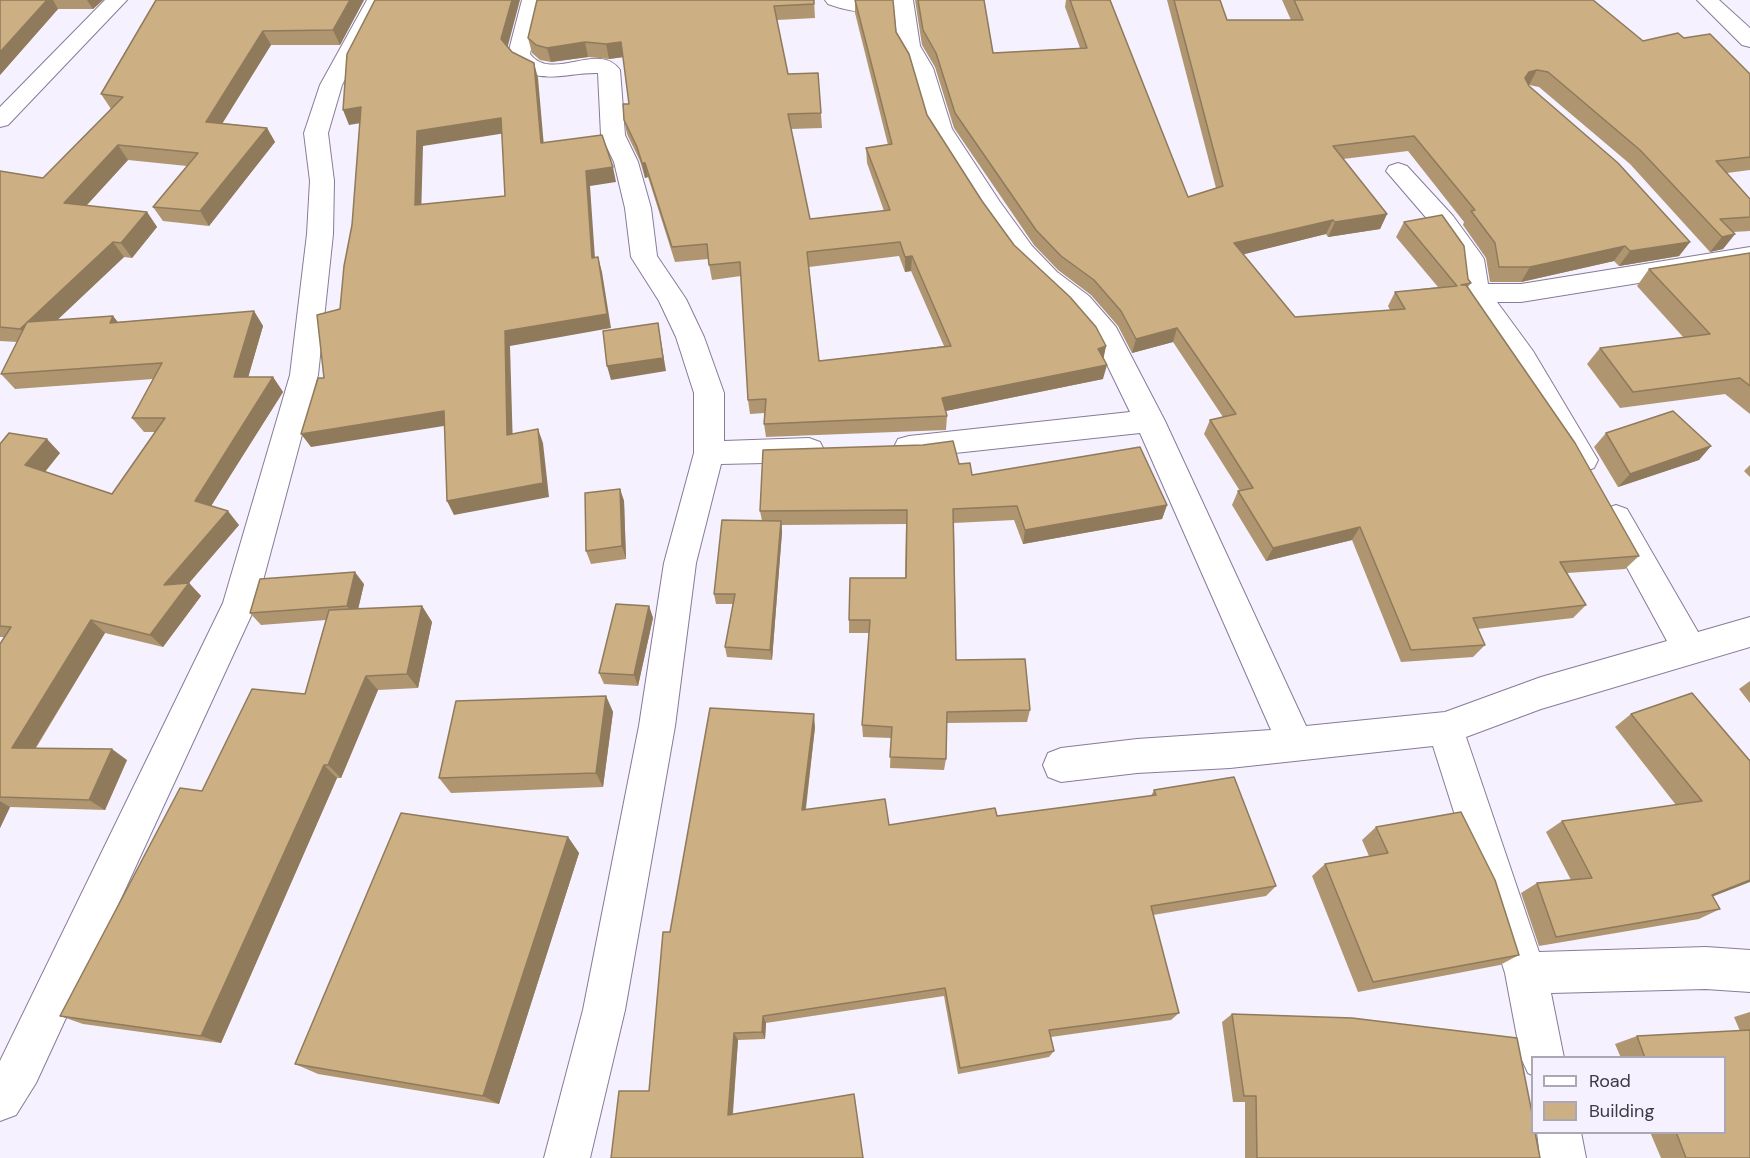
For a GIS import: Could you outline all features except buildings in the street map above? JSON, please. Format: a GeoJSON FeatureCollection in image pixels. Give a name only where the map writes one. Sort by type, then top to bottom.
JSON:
{"type":"FeatureCollection","features":[{"type":"Feature","properties":{"kind":"street"},"geometry":{"type":"LineString","coordinates":[[0,120],[117,0]]}},
{"type":"Feature","properties":{"kind":"street"},"geometry":{"type":"LineString","coordinates":[[0,1100],[21,1068],[240,603],[304,375],[320,234],[322,181],[316,133],[331,85],[377,0]]}},
{"type":"Feature","properties":{"kind":"street"},"geometry":{"type":"LineString","coordinates":[[532,0],[519,54],[523,62],[535,70],[601,65],[609,70],[613,135],[626,162],[638,208],[644,257],[672,299],[690,337],[709,393],[709,453],[680,563],[657,726],[604,1010],[567,1158]]}},
{"type":"Feature","properties":{"kind":"street"},"geometry":{"type":"LineString","coordinates":[[835,0],[848,5],[873,6],[891,4],[901,0],[909,46],[922,68],[940,129],[991,208],[1023,252],[1048,278],[1079,303],[1106,334],[1150,421],[1296,744]]}},
{"type":"Feature","properties":{"kind":"street"},"geometry":{"type":"LineString","coordinates":[[1707,0],[1750,40]]}},
{"type":"Feature","properties":{"kind":"street"},"geometry":{"type":"LineString","coordinates":[[1398,171],[1444,222],[1471,259],[1476,293],[1522,358],[1602,493],[1690,650]]}},
{"type":"Feature","properties":{"kind":"street"},"geometry":{"type":"LineString","coordinates":[[1681,239],[1703,264]]}},
{"type":"Feature","properties":{"kind":"street"},"geometry":{"type":"LineString","coordinates":[[1476,293],[1521,293],[1750,256]]}},
{"type":"Feature","properties":{"kind":"street"},"geometry":{"type":"LineString","coordinates":[[877,448],[922,446],[1150,421]]}},
{"type":"Feature","properties":{"kind":"street"},"geometry":{"type":"LineString","coordinates":[[709,453],[832,449]]}},
{"type":"Feature","properties":{"kind":"street"},"geometry":{"type":"LineString","coordinates":[[1061,765],[1137,756],[1230,752],[1445,728],[1541,693],[1750,632]]}},
{"type":"Feature","properties":{"kind":"street"},"geometry":{"type":"LineString","coordinates":[[1445,728],[1526,973],[1543,1056]]}},
{"type":"Feature","properties":{"kind":"street"},"geometry":{"type":"LineString","coordinates":[[1526,973],[1706,968],[1750,971]]}},
{"type":"Feature","properties":{"kind":"street"},"geometry":{"type":"LineString","coordinates":[[1559,1134],[1563,1158]]}}]}
